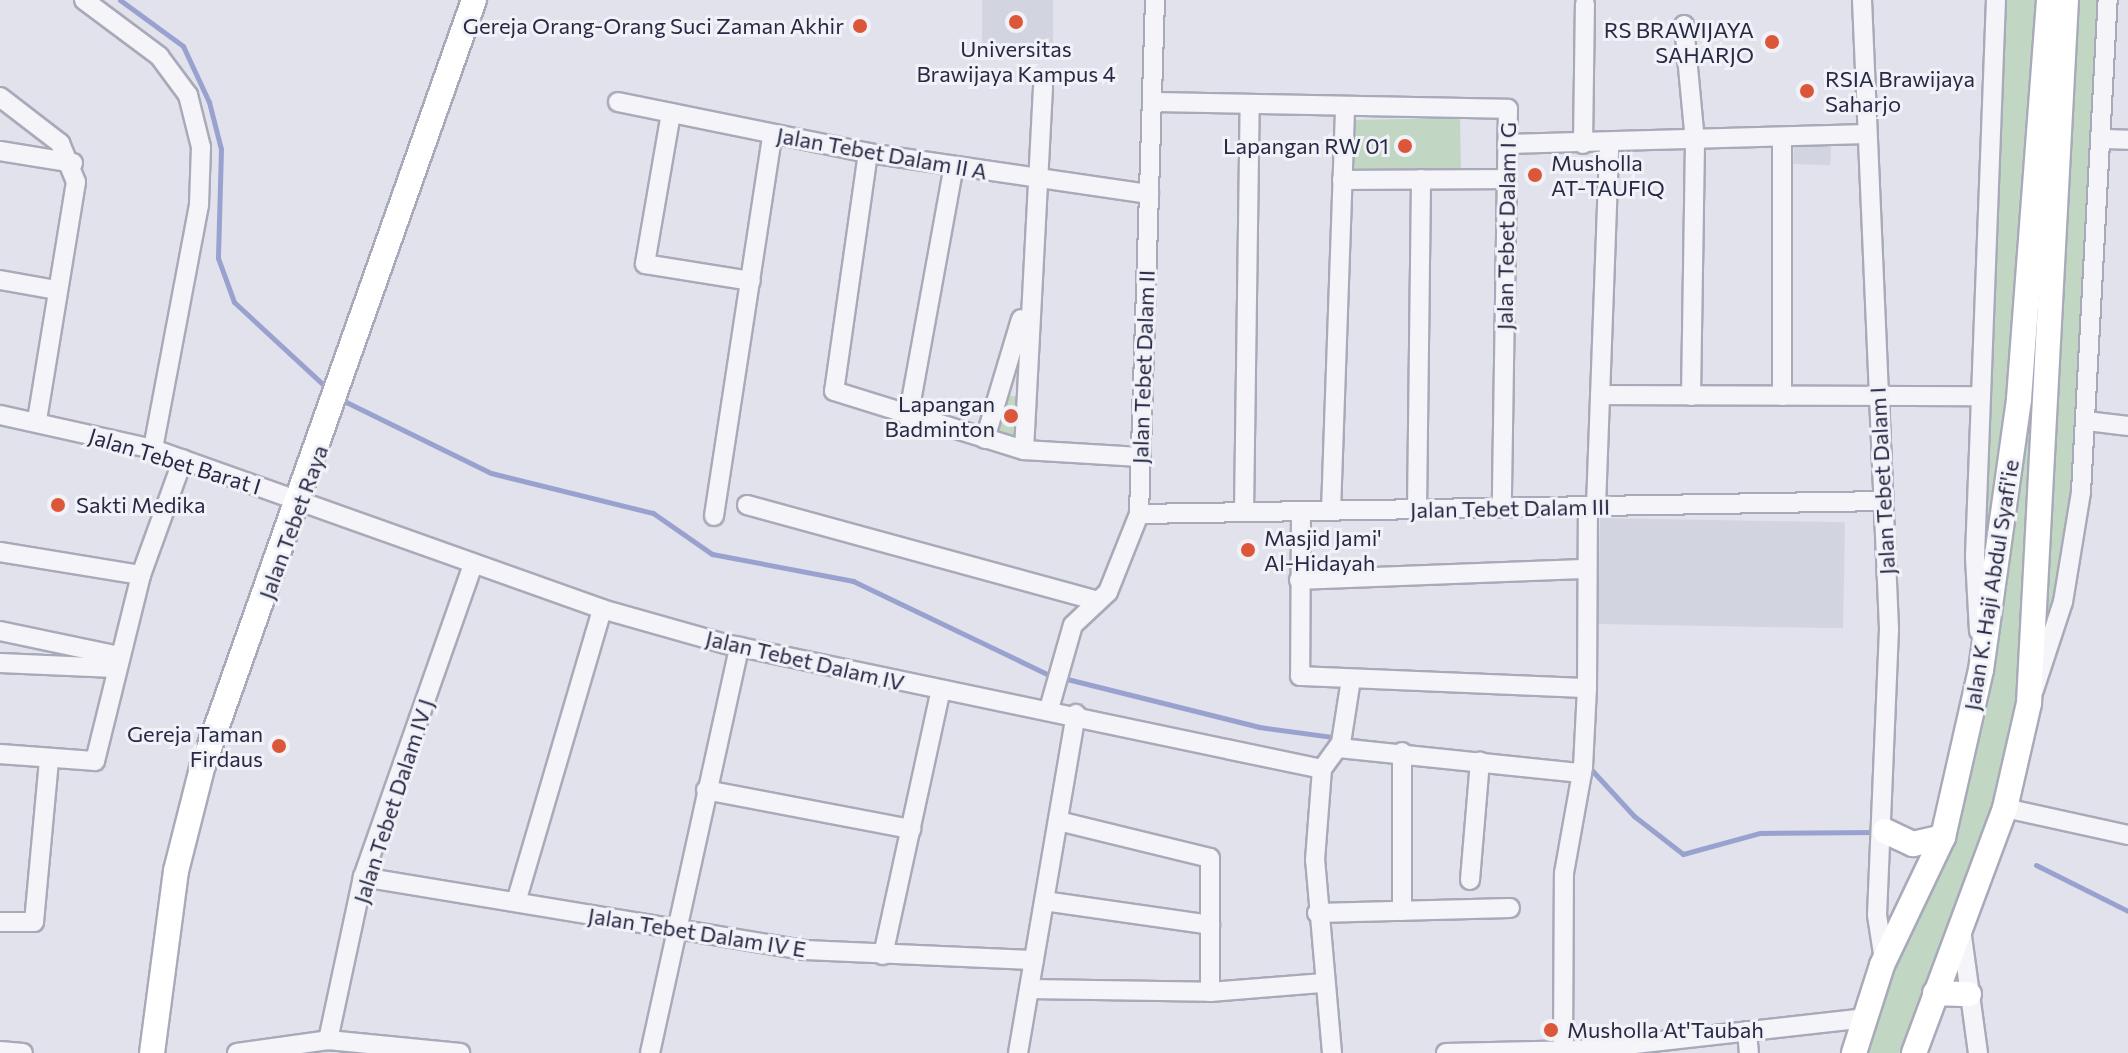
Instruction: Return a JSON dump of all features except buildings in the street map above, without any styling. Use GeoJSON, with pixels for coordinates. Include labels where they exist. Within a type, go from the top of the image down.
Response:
{"type":"FeatureCollection","features":[{"type":"Feature","properties":{"kind":"main road","name":"Jalan Tebet Raya"},"geometry":{"type":"LineString","coordinates":[[152,1053],[176,871],[202,768],[338,400],[392,220],[474,0]]}},
{"type":"Feature","properties":{"kind":"main road"},"geometry":{"type":"LineString","coordinates":[[2049,0],[2055,102]]}},
{"type":"Feature","properties":{"kind":"main road"},"geometry":{"type":"LineString","coordinates":[[2055,102],[2066,0]]}},
{"type":"Feature","properties":{"kind":"main road","name":"Jalan K. Haji Abdul Syafi'ie"},"geometry":{"type":"LineString","coordinates":[[1854,1053],[1884,960],[1943,837],[1981,670],[2004,539],[2030,264],[2055,102]]}},
{"type":"Feature","properties":{"kind":"main road","name":"Jalan K. Haji Abdul Syafi'ie"},"geometry":{"type":"LineString","coordinates":[[1914,1053],[2001,818],[2029,703],[2054,276],[2055,102]]}},
{"type":"Feature","properties":{"kind":"main road"},"geometry":{"type":"LineString","coordinates":[[1885,831],[1913,844],[1943,837]]}},
{"type":"Feature","properties":{"kind":"main road"},"geometry":{"type":"LineString","coordinates":[[1935,993],[1969,994]]}},
{"type":"Feature","properties":{"kind":"street"},"geometry":{"type":"LineString","coordinates":[[84,0],[159,56],[188,95],[201,147],[199,205],[153,449]]}},
{"type":"Feature","properties":{"kind":"street","name":"Jalan Tebet Dalam II"},"geometry":{"type":"LineString","coordinates":[[1053,702],[1073,625],[1114,581],[1139,514],[1155,0]]}},
{"type":"Feature","properties":{"kind":"street","name":"Jalan Tebet Dalam I"},"geometry":{"type":"LineString","coordinates":[[1862,0],[1881,501],[1889,629],[1885,831],[1877,915],[1884,960]]}},
{"type":"Feature","properties":{"kind":"street"},"geometry":{"type":"LineString","coordinates":[[1981,670],[1979,396],[1996,0]]}},
{"type":"Feature","properties":{"kind":"street"},"geometry":{"type":"LineString","coordinates":[[2029,703],[2063,602],[2086,421],[2105,139],[2107,8],[2092,0]]}},
{"type":"Feature","properties":{"kind":"street"},"geometry":{"type":"LineString","coordinates":[[1583,144],[1585,4]]}},
{"type":"Feature","properties":{"kind":"street"},"geometry":{"type":"LineString","coordinates":[[1684,25],[1695,142],[1691,396]]}},
{"type":"Feature","properties":{"kind":"street"},"geometry":{"type":"LineString","coordinates":[[1024,450],[1035,178],[1043,87]]}},
{"type":"Feature","properties":{"kind":"street"},"geometry":{"type":"LineString","coordinates":[[0,97],[60,143],[73,163],[37,420]]}},
{"type":"Feature","properties":{"kind":"street","name":"Jalan Tebet Dalam II A"},"geometry":{"type":"LineString","coordinates":[[618,102],[868,153],[1149,194]]}},
{"type":"Feature","properties":{"kind":"street","name":"Jalan Tebet Dalam I G"},"geometry":{"type":"LineString","coordinates":[[1152,102],[1508,109],[1502,508]]}},
{"type":"Feature","properties":{"kind":"street"},"geometry":{"type":"LineString","coordinates":[[1244,512],[1250,104]]}},
{"type":"Feature","properties":{"kind":"street"},"geometry":{"type":"LineString","coordinates":[[1331,511],[1345,106]]}},
{"type":"Feature","properties":{"kind":"street"},"geometry":{"type":"LineString","coordinates":[[671,113],[645,264],[751,281]]}},
{"type":"Feature","properties":{"kind":"street"},"geometry":{"type":"LineString","coordinates":[[1507,144],[1695,142],[1867,134]]}},
{"type":"Feature","properties":{"kind":"street"},"geometry":{"type":"LineString","coordinates":[[714,516],[772,135]]}},
{"type":"Feature","properties":{"kind":"street"},"geometry":{"type":"LineString","coordinates":[[1782,138],[1782,396]]}},
{"type":"Feature","properties":{"kind":"street"},"geometry":{"type":"LineString","coordinates":[[2105,139],[2128,140]]}},
{"type":"Feature","properties":{"kind":"street"},"geometry":{"type":"LineString","coordinates":[[1564,1052],[1564,873],[1583,766],[1587,688],[1587,569],[1600,395],[1609,144]]}},
{"type":"Feature","properties":{"kind":"street"},"geometry":{"type":"LineString","coordinates":[[0,151],[73,163]]}},
{"type":"Feature","properties":{"kind":"street"},"geometry":{"type":"LineString","coordinates":[[868,153],[834,391],[908,418],[1024,450],[1140,457]]}},
{"type":"Feature","properties":{"kind":"street"},"geometry":{"type":"LineString","coordinates":[[908,418],[954,166]]}},
{"type":"Feature","properties":{"kind":"street"},"geometry":{"type":"LineString","coordinates":[[1417,509],[1421,179]]}},
{"type":"Feature","properties":{"kind":"street"},"geometry":{"type":"LineString","coordinates":[[1342,180],[1507,179]]}},
{"type":"Feature","properties":{"kind":"street"},"geometry":{"type":"LineString","coordinates":[[0,280],[56,290]]}},
{"type":"Feature","properties":{"kind":"street"},"geometry":{"type":"LineString","coordinates":[[985,439],[1029,295]]}},
{"type":"Feature","properties":{"kind":"street"},"geometry":{"type":"LineString","coordinates":[[1600,395],[1979,396]]}},
{"type":"Feature","properties":{"kind":"street","name":"Jalan Tebet Barat I"},"geometry":{"type":"LineString","coordinates":[[0,415],[37,420],[153,449],[301,501]]}},
{"type":"Feature","properties":{"kind":"street"},"geometry":{"type":"LineString","coordinates":[[2086,421],[2128,426]]}},
{"type":"Feature","properties":{"kind":"street"},"geometry":{"type":"LineString","coordinates":[[0,754],[95,761],[117,662],[141,575],[183,459]]}},
{"type":"Feature","properties":{"kind":"street","name":"Jalan Tebet Dalam IV"},"geometry":{"type":"LineString","coordinates":[[301,501],[602,609],[739,647],[941,690],[1053,702],[1076,714],[1322,769]]}},
{"type":"Feature","properties":{"kind":"street","name":"Jalan Tebet Dalam III"},"geometry":{"type":"LineString","coordinates":[[1139,514],[1881,501]]}},
{"type":"Feature","properties":{"kind":"street"},"geometry":{"type":"LineString","coordinates":[[747,505],[1097,601]]}},
{"type":"Feature","properties":{"kind":"street"},"geometry":{"type":"LineString","coordinates":[[1301,511],[1299,675],[1587,688]]}},
{"type":"Feature","properties":{"kind":"street"},"geometry":{"type":"LineString","coordinates":[[0,552],[141,575]]}},
{"type":"Feature","properties":{"kind":"street","name":"Jalan Tebet Dalam IV J"},"geometry":{"type":"LineString","coordinates":[[328,1040],[363,877],[473,565]]}},
{"type":"Feature","properties":{"kind":"street"},"geometry":{"type":"LineString","coordinates":[[1299,580],[1587,569]]}},
{"type":"Feature","properties":{"kind":"street"},"geometry":{"type":"LineString","coordinates":[[516,902],[602,609]]}},
{"type":"Feature","properties":{"kind":"street"},"geometry":{"type":"LineString","coordinates":[[0,631],[117,662]]}},
{"type":"Feature","properties":{"kind":"street"},"geometry":{"type":"LineString","coordinates":[[650,1053],[674,929],[739,647]]}},
{"type":"Feature","properties":{"kind":"street"},"geometry":{"type":"LineString","coordinates":[[0,663],[117,662]]}},
{"type":"Feature","properties":{"kind":"street"},"geometry":{"type":"LineString","coordinates":[[1332,1053],[1321,983],[1317,913],[1322,769],[1341,741],[1351,679]]}},
{"type":"Feature","properties":{"kind":"street"},"geometry":{"type":"LineString","coordinates":[[883,955],[941,690]]}},
{"type":"Feature","properties":{"kind":"street"},"geometry":{"type":"LineString","coordinates":[[1018,1053],[1076,714]]}},
{"type":"Feature","properties":{"kind":"street"},"geometry":{"type":"LineString","coordinates":[[1341,741],[1480,761],[1583,766]]}},
{"type":"Feature","properties":{"kind":"street"},"geometry":{"type":"LineString","coordinates":[[1402,752],[1402,911]]}},
{"type":"Feature","properties":{"kind":"street"},"geometry":{"type":"LineString","coordinates":[[0,922],[34,922],[49,760]]}},
{"type":"Feature","properties":{"kind":"street"},"geometry":{"type":"LineString","coordinates":[[1470,880],[1480,761]]}},
{"type":"Feature","properties":{"kind":"street"},"geometry":{"type":"LineString","coordinates":[[706,790],[911,829]]}},
{"type":"Feature","properties":{"kind":"street"},"geometry":{"type":"LineString","coordinates":[[2001,818],[2128,835]]}},
{"type":"Feature","properties":{"kind":"street"},"geometry":{"type":"LineString","coordinates":[[1058,821],[1205,854],[1210,925],[1210,992]]}},
{"type":"Feature","properties":{"kind":"street","name":"Jalan Tebet Dalam IV E"},"geometry":{"type":"LineString","coordinates":[[363,877],[803,950],[1034,960]]}},
{"type":"Feature","properties":{"kind":"street"},"geometry":{"type":"LineString","coordinates":[[1044,901],[1210,925]]}},
{"type":"Feature","properties":{"kind":"street"},"geometry":{"type":"LineString","coordinates":[[1317,913],[1510,908]]}},
{"type":"Feature","properties":{"kind":"street"},"geometry":{"type":"LineString","coordinates":[[1961,929],[1978,1053]]}},
{"type":"Feature","properties":{"kind":"street"},"geometry":{"type":"LineString","coordinates":[[1029,989],[1210,992],[1321,983]]}},
{"type":"Feature","properties":{"kind":"street"},"geometry":{"type":"LineString","coordinates":[[1446,1053],[1564,1052],[1676,1046],[1747,1031],[1866,1018]]}},
{"type":"Feature","properties":{"kind":"street"},"geometry":{"type":"LineString","coordinates":[[1747,1031],[1749,1053]]}},
{"type":"Feature","properties":{"kind":"street"},"geometry":{"type":"LineString","coordinates":[[237,1053],[328,1040],[460,1053]]}},
{"type":"Feature","properties":{"kind":"street"},"geometry":{"type":"LineString","coordinates":[[0,1051],[23,1053]]}},
{"type":"Feature","properties":{"kind":"shaded area","name":"Universitas Brawijaya Kampus 4"},"geometry":{"type":"Polygon","coordinates":[[[982,0],[1053,0],[1053,44],[982,44],[982,0]]]}},
{"type":"Feature","properties":{"kind":"shaded area"},"geometry":{"type":"Polygon","coordinates":[[[1794,145],[1831,146],[1830,165],[1793,164],[1794,145]]]}},
{"type":"Feature","properties":{"kind":"shaded area"},"geometry":{"type":"Polygon","coordinates":[[[1600,518],[1845,522],[1843,628],[1598,624],[1600,518]]]}},
{"type":"Feature","properties":{"kind":"green space"},"geometry":{"type":"Polygon","coordinates":[[[1996,0],[2049,0],[2018,415],[2044,416],[2066,0],[2108,0],[2105,139],[2063,602],[1914,1053],[1854,1053],[1912,908],[1981,670],[1996,0]]]}},
{"type":"Feature","properties":{"kind":"green space","name":"Lapangan RW 01"},"geometry":{"type":"Polygon","coordinates":[[[1460,118],[1461,176],[1351,178],[1350,120],[1460,118]]]}},
{"type":"Feature","properties":{"kind":"green space","name":"Lapangan Badminton"},"geometry":{"type":"Polygon","coordinates":[[[1004,394],[1026,399],[1017,439],[995,434],[1004,394]]]}},
{"type":"Feature","properties":{"kind":"waterway"},"geometry":{"type":"LineString","coordinates":[[120,0],[183,46],[209,102],[221,149],[218,258],[234,302],[329,390]]}},
{"type":"Feature","properties":{"kind":"waterway"},"geometry":{"type":"LineString","coordinates":[[340,399],[491,473],[653,513],[712,554],[853,581],[1047,674],[1259,727],[1399,746]]}},
{"type":"Feature","properties":{"kind":"waterway"},"geometry":{"type":"LineString","coordinates":[[1588,766],[1634,816],[1683,854],[1760,833],[1878,832]]}},
{"type":"Feature","properties":{"kind":"waterway"},"geometry":{"type":"LineString","coordinates":[[2036,865],[2128,911]]}},
{"type":"Feature","properties":{"kind":"place","name":"Universitas Brawijaya Kampus 4"},"geometry":{"type":"Point","coordinates":[1016,22]}},
{"type":"Feature","properties":{"kind":"place","name":"Gereja Orang-Orang Suci Zaman Akhir"},"geometry":{"type":"Point","coordinates":[860,26]}},
{"type":"Feature","properties":{"kind":"place","name":"RS BRAWIJAYA SAHARJO"},"geometry":{"type":"Point","coordinates":[1772,42]}},
{"type":"Feature","properties":{"kind":"place","name":"RSIA Brawijaya Saharjo"},"geometry":{"type":"Point","coordinates":[1807,91]}},
{"type":"Feature","properties":{"kind":"place","name":"Lapangan RW 01"},"geometry":{"type":"Point","coordinates":[1405,146]}},
{"type":"Feature","properties":{"kind":"place","name":"Musholla AT-TAUFIQ"},"geometry":{"type":"Point","coordinates":[1535,175]}},
{"type":"Feature","properties":{"kind":"place","name":"Lapangan Badminton"},"geometry":{"type":"Point","coordinates":[1011,416]}},
{"type":"Feature","properties":{"kind":"place","name":"Sakti Medika"},"geometry":{"type":"Point","coordinates":[58,505]}},
{"type":"Feature","properties":{"kind":"place","name":"Masjid Jami' Al-Hidayah"},"geometry":{"type":"Point","coordinates":[1248,550]}},
{"type":"Feature","properties":{"kind":"place","name":"Gereja Taman Firdaus"},"geometry":{"type":"Point","coordinates":[279,746]}},
{"type":"Feature","properties":{"kind":"place","name":"Musholla At'Taubah"},"geometry":{"type":"Point","coordinates":[1551,1030]}}]}
